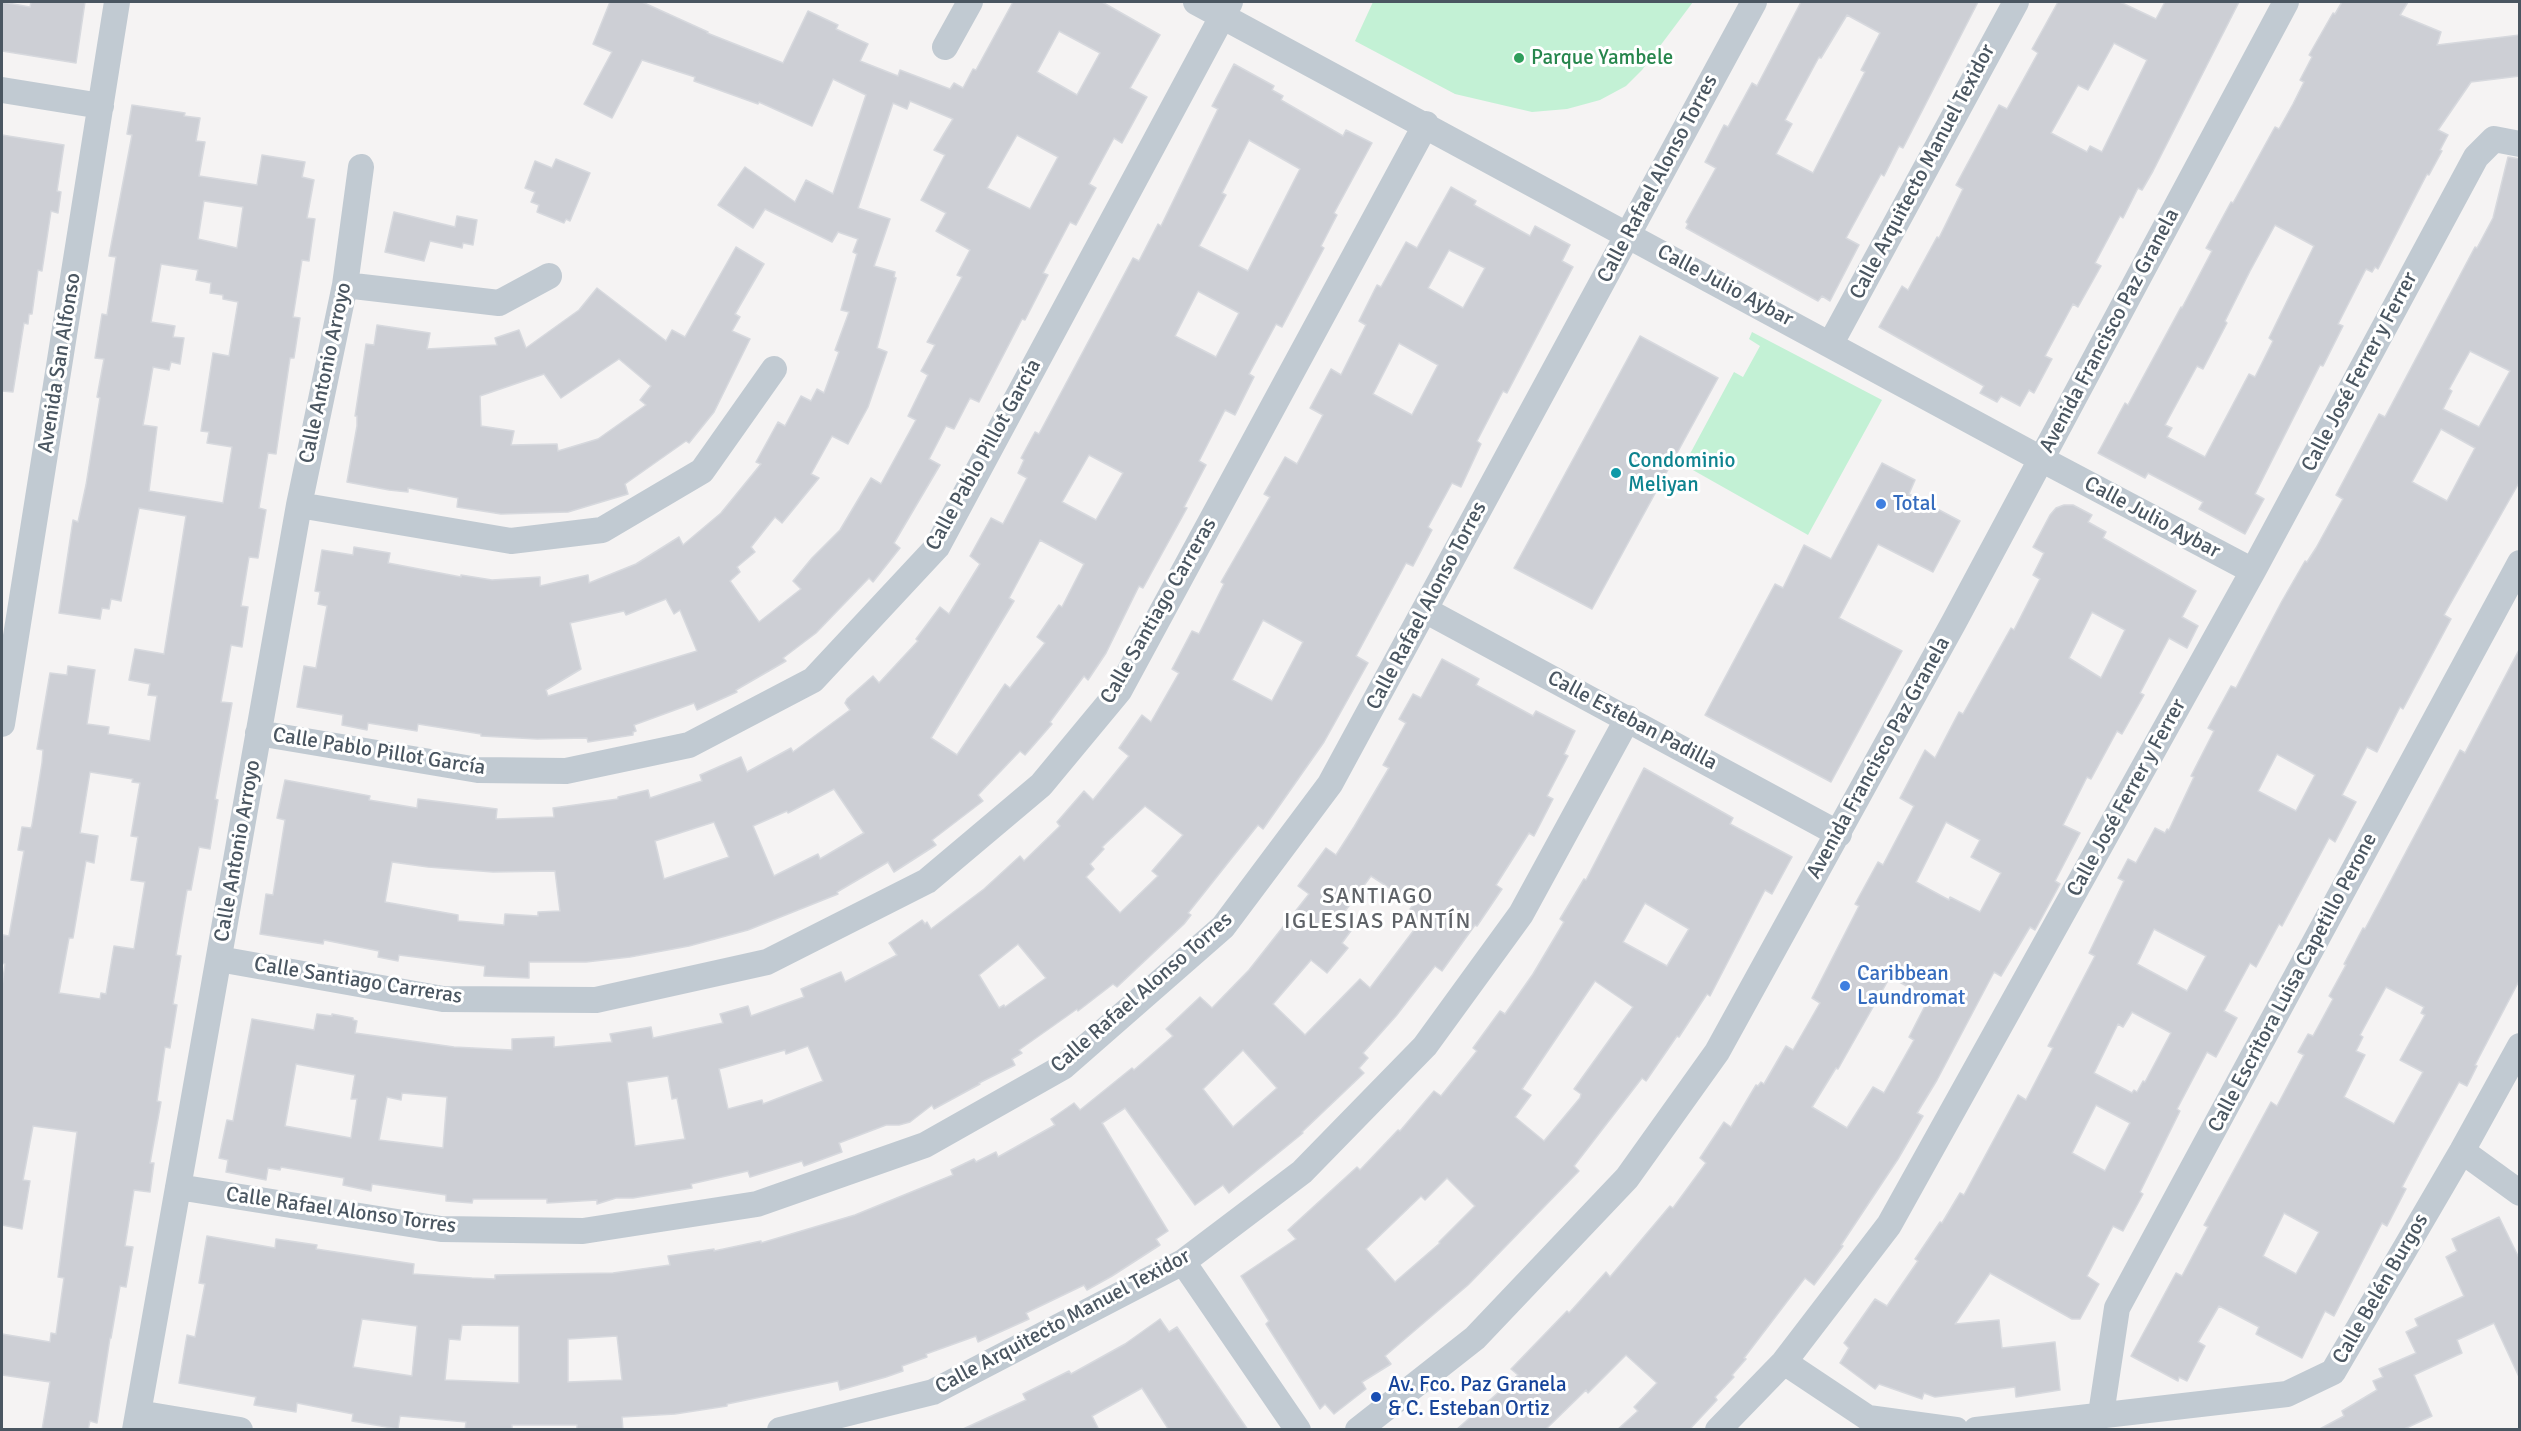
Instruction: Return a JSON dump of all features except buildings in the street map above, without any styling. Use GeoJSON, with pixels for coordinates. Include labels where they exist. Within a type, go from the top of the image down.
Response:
{"type":"FeatureCollection","features":[{"type":"Feature","properties":{"kind":"street","name":"Avenida San Alfonso"},"geometry":{"type":"LineString","coordinates":[[2,724],[117,2]]}},
{"type":"Feature","properties":{"kind":"street"},"geometry":{"type":"LineString","coordinates":[[945,48],[970,2]]}},
{"type":"Feature","properties":{"kind":"street","name":"Calle Julio Aybar"},"geometry":{"type":"LineString","coordinates":[[1196,2],[1227,9],[1426,124],[2041,459],[2253,571]]}},
{"type":"Feature","properties":{"kind":"street","name":"Calle Rafael Alonso Torres"},"geometry":{"type":"LineString","coordinates":[[178,1187],[441,1229],[583,1231],[757,1204],[925,1145],[1063,1067],[1223,927],[1330,784],[1754,2]]}},
{"type":"Feature","properties":{"kind":"street","name":"Calle Arquitecto Manuel Texidor"},"geometry":{"type":"LineString","coordinates":[[1831,344],[2016,2]]}},
{"type":"Feature","properties":{"kind":"street","name":"Avenida Francisco Paz Granela"},"geometry":{"type":"LineString","coordinates":[[1358,1430],[1475,1338],[1627,1178],[1717,1052],[1839,834],[2286,2]]}},
{"type":"Feature","properties":{"kind":"street","name":"Calle Pablo Pillot García"},"geometry":{"type":"LineString","coordinates":[[258,733],[478,770],[566,771],[688,745],[813,680],[937,547],[1227,9]]}},
{"type":"Feature","properties":{"kind":"street"},"geometry":{"type":"LineString","coordinates":[[2,90],[101,106]]}},
{"type":"Feature","properties":{"kind":"street","name":"Calle Santiago Carreras"},"geometry":{"type":"LineString","coordinates":[[219,959],[443,999],[596,1000],[767,962],[927,881],[1041,785],[1119,691],[1426,124]]}},
{"type":"Feature","properties":{"kind":"street","name":"Calle José Ferrer y Ferrer"},"geometry":{"type":"LineString","coordinates":[[1718,1430],[1784,1362],[1889,1225],[2253,571],[2476,157],[2494,139],[2520,144]]}},
{"type":"Feature","properties":{"kind":"street","name":"Calle Antonio Arroyo"},"geometry":{"type":"LineString","coordinates":[[137,1421],[299,505],[345,285],[361,167]]}},
{"type":"Feature","properties":{"kind":"street"},"geometry":{"type":"LineString","coordinates":[[345,285],[499,303],[549,276]]}},
{"type":"Feature","properties":{"kind":"street"},"geometry":{"type":"LineString","coordinates":[[299,505],[511,541],[602,530],[702,471],[774,369]]}},
{"type":"Feature","properties":{"kind":"street","name":"Calle Escritora Luisa Capetillo Perone"},"geometry":{"type":"LineString","coordinates":[[2101,1414],[2117,1308],[2520,563]]}},
{"type":"Feature","properties":{"kind":"street","name":"Calle Esteban Padilla"},"geometry":{"type":"LineString","coordinates":[[1425,610],[1839,834]]}},
{"type":"Feature","properties":{"kind":"street","name":"Calle Arquitecto Manuel Texidor"},"geometry":{"type":"LineString","coordinates":[[780,1430],[933,1392],[1183,1262],[1302,1172],[1425,1046],[1521,914],[1628,718]]}},
{"type":"Feature","properties":{"kind":"street","name":"Calle Belén Burgos"},"geometry":{"type":"LineString","coordinates":[[1976,1430],[2287,1394],[2332,1372],[2462,1151],[2520,1046]]}},
{"type":"Feature","properties":{"kind":"street"},"geometry":{"type":"LineString","coordinates":[[2462,1151],[2520,1193]]}},
{"type":"Feature","properties":{"kind":"street"},"geometry":{"type":"LineString","coordinates":[[1183,1262],[1298,1430]]}},
{"type":"Feature","properties":{"kind":"street"},"geometry":{"type":"LineString","coordinates":[[1784,1362],[1869,1418],[1956,1430]]}},
{"type":"Feature","properties":{"kind":"street"},"geometry":{"type":"LineString","coordinates":[[137,1421],[240,1430]]}},
{"type":"Feature","properties":{"kind":"green space","name":"Parque Yambele"},"geometry":{"type":"Polygon","coordinates":[[[1373,2],[1693,2],[1642,70],[1626,86],[1600,100],[1567,109],[1532,112],[1455,94],[1355,41],[1373,2]]]}},
{"type":"Feature","properties":{"kind":"green space"},"geometry":{"type":"Polygon","coordinates":[[[1752,332],[1882,400],[1808,535],[1684,465],[1734,372],[1743,377],[1760,346],[1749,339],[1752,332]]]}},
{"type":"Feature","properties":{"kind":"place","name":"Parque Yambele"},"geometry":{"type":"Point","coordinates":[1519,58]}},
{"type":"Feature","properties":{"kind":"place","name":"Condominio Meliyan"},"geometry":{"type":"Point","coordinates":[1616,473]}},
{"type":"Feature","properties":{"kind":"place","name":"Total"},"geometry":{"type":"Point","coordinates":[1881,504]}},
{"type":"Feature","properties":{"kind":"place","name":"Caribbean Laundromat"},"geometry":{"type":"Point","coordinates":[1845,986]}},
{"type":"Feature","properties":{"kind":"place","name":"Av. Fco. Paz Granela & C. Esteban Ortiz"},"geometry":{"type":"Point","coordinates":[1376,1397]}},
{"type":"Feature","properties":{"kind":"district","name":"SANTIAGO IGLESIAS PANTÍN"},"geometry":{"type":"Point","coordinates":[1378,910]}}]}
